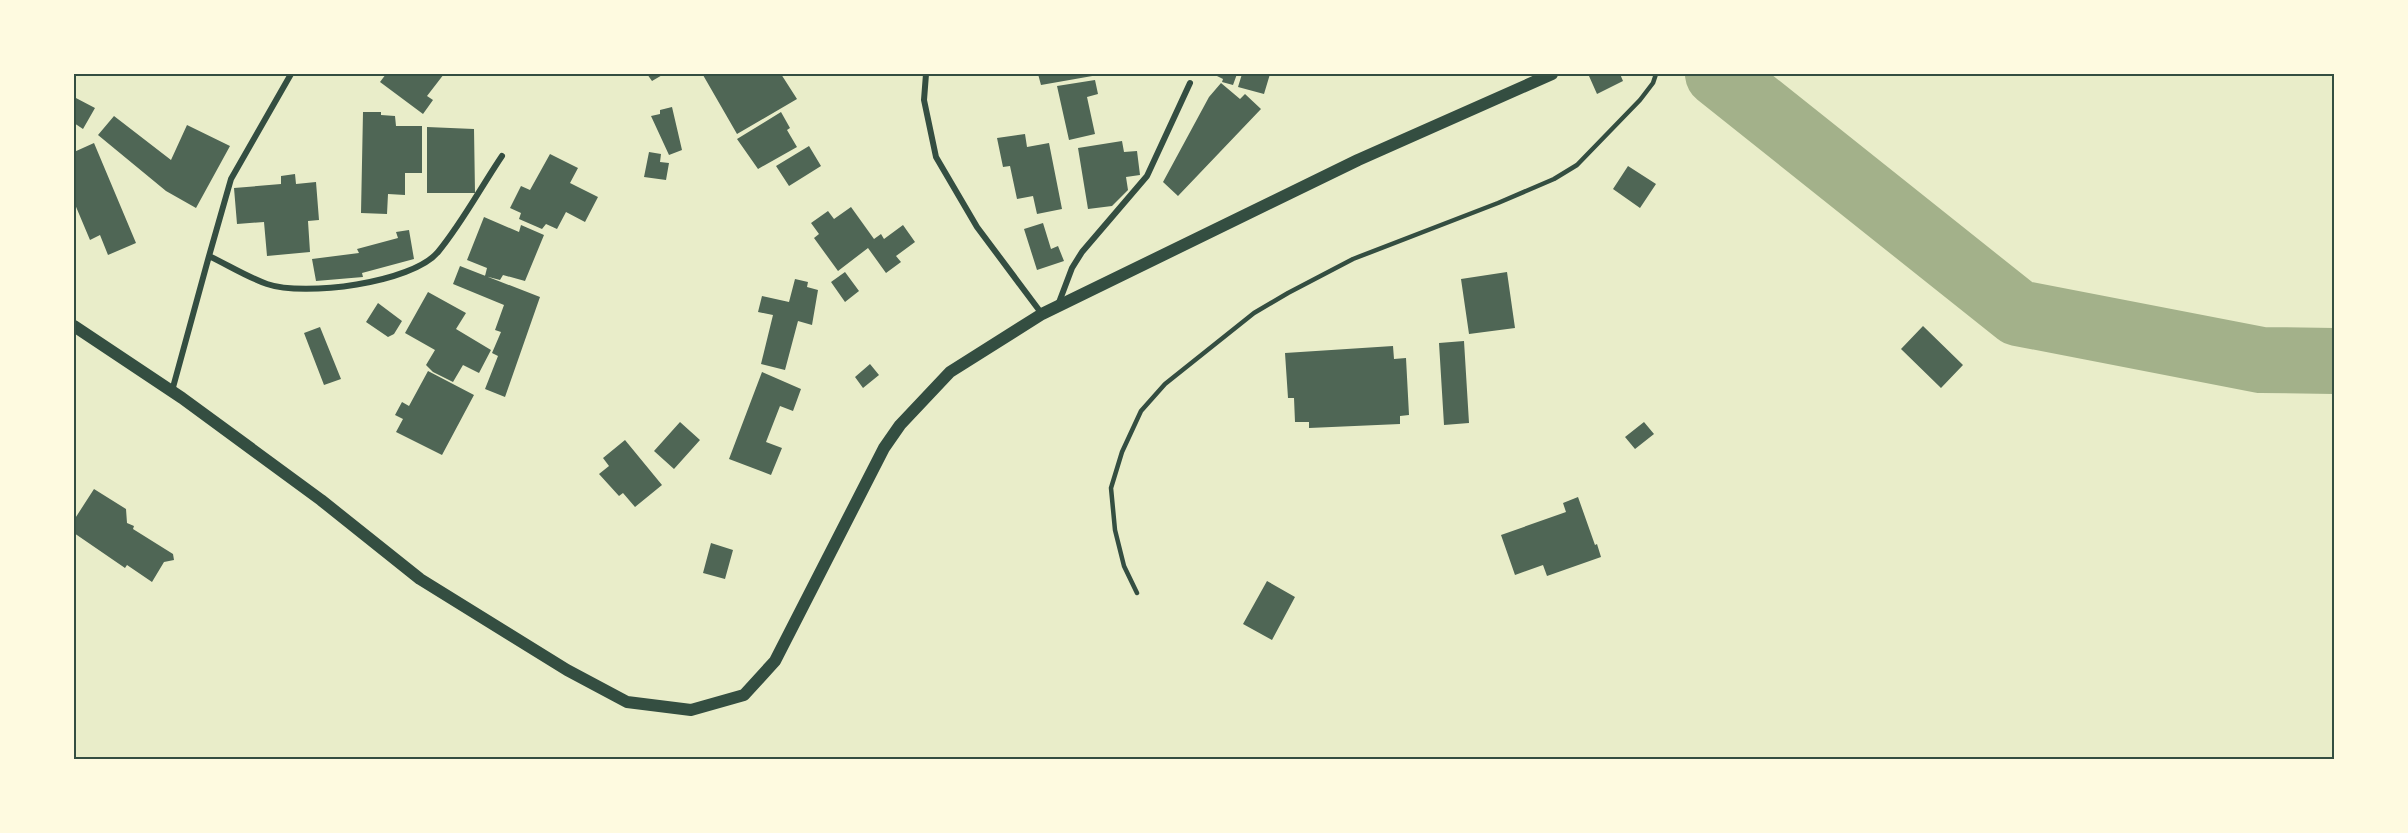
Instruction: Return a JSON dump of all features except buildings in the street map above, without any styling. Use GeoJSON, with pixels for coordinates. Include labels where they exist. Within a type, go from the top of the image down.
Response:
{"type":"FeatureCollection","features":[{"type":"Feature","properties":{"kind":"main road"},"geometry":{"type":"LineString","coordinates":[[74,326],[172,391],[321,500],[420,579],[567,670],[627,702],[691,710],[744,695],[775,661],[884,448],[900,425],[950,372],[1058,306],[1358,160],[1552,74]]}},
{"type":"Feature","properties":{"kind":"street"},"geometry":{"type":"LineString","coordinates":[[172,391],[231,179],[291,74]]}},
{"type":"Feature","properties":{"kind":"street"},"geometry":{"type":"LineString","coordinates":[[926,74],[924,100],[936,157],[977,227],[1042,314]]}},
{"type":"Feature","properties":{"kind":"street"},"geometry":{"type":"LineString","coordinates":[[1058,306],[1072,268],[1082,252],[1147,176],[1190,83]]}},
{"type":"Feature","properties":{"kind":"street"},"geometry":{"type":"LineString","coordinates":[[209,256],[269,285],[295,288],[367,284],[422,267],[438,253],[502,156]]}},
{"type":"Feature","properties":{"kind":"lane"},"geometry":{"type":"LineString","coordinates":[[1137,592],[1124,566],[1115,531],[1111,488],[1122,452],[1141,411],[1165,384],[1254,313],[1297,288],[1353,259],[1554,179],[1577,165],[1640,100],[1653,83],[1656,74]]}},
{"type":"Feature","properties":{"kind":"waterway"},"geometry":{"type":"LineString","coordinates":[[1718,74],[2018,313],[2261,360],[2334,361]]}}]}
